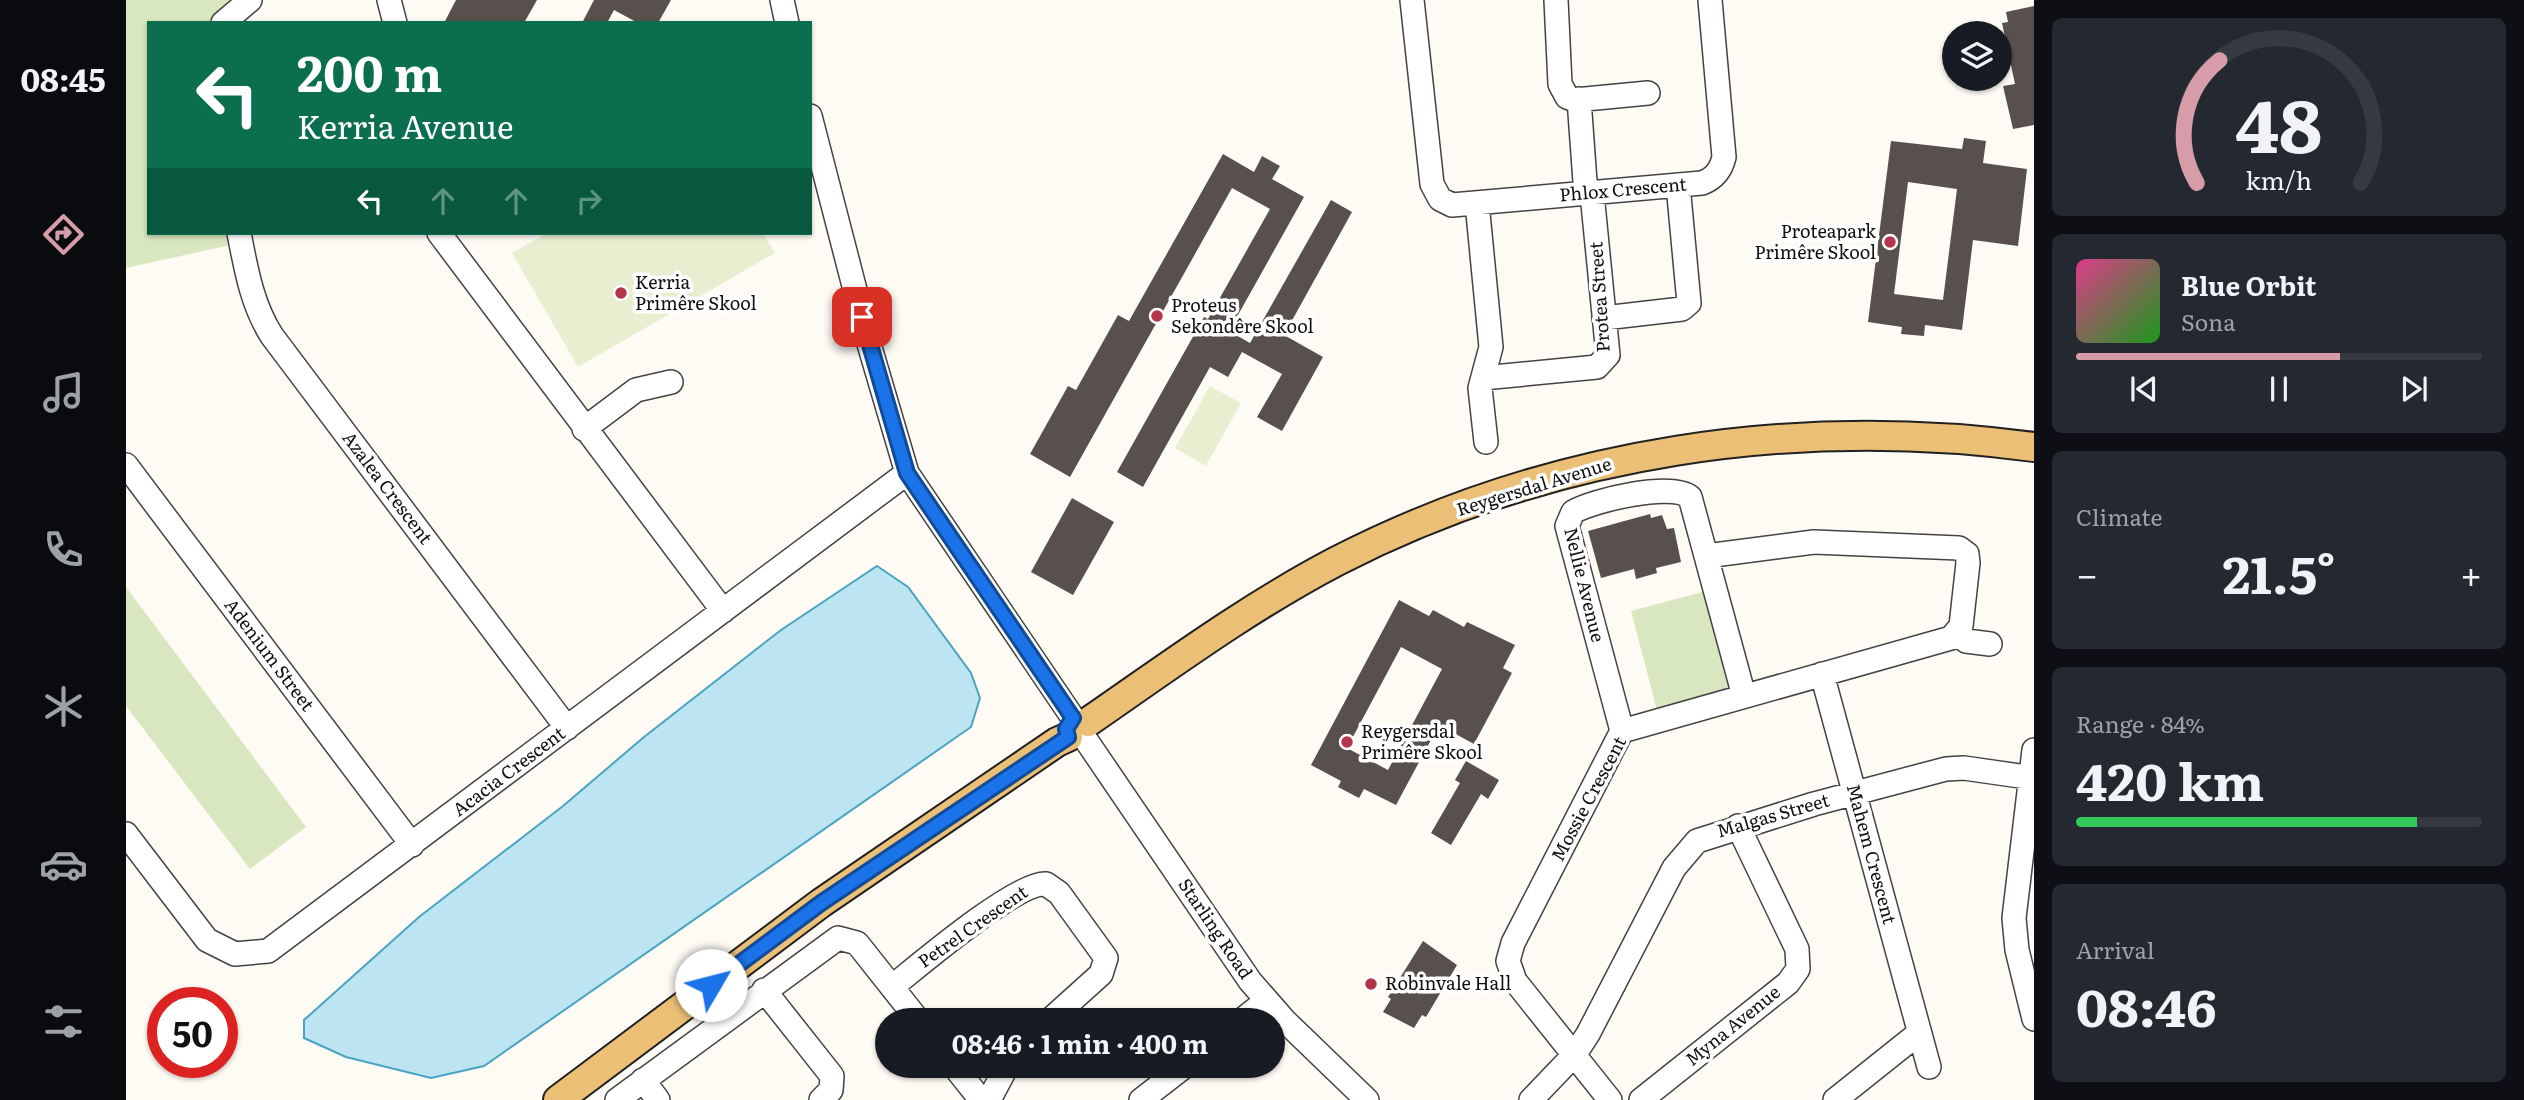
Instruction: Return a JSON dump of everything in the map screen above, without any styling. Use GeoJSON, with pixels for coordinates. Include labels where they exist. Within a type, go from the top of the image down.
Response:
{"type":"FeatureCollection","features":[{"type":"Feature","properties":{"kind":"main road","name":"Reygersdal Avenue"},"geometry":{"type":"LineString","coordinates":[[558,1100],[821,903],[1241,617],[1337,561],[1422,522],[1542,481],[1666,452],[1794,436],[1927,436],[2034,447]]}},
{"type":"Feature","properties":{"kind":"street"},"geometry":{"type":"LineString","coordinates":[[225,21],[250,0]]}},
{"type":"Feature","properties":{"kind":"street"},"geometry":{"type":"LineString","coordinates":[[389,0],[394,21]]}},
{"type":"Feature","properties":{"kind":"street"},"geometry":{"type":"LineString","coordinates":[[782,0],[787,21]]}},
{"type":"Feature","properties":{"kind":"street","name":"Phlox Crescent"},"geometry":{"type":"LineString","coordinates":[[1412,0],[1433,190],[1440,199],[1452,205],[1702,183],[1712,178],[1720,169],[1724,157],[1710,0]]}},
{"type":"Feature","properties":{"kind":"street"},"geometry":{"type":"LineString","coordinates":[[1556,0],[1561,89],[1567,97],[1579,99],[1648,93]]}},
{"type":"Feature","properties":{"kind":"street","name":"Protea Street"},"geometry":{"type":"LineString","coordinates":[[1483,378],[1597,367],[1608,355],[1589,193],[1585,182],[1579,99]]}},
{"type":"Feature","properties":{"kind":"street","name":"Starling Road"},"geometry":{"type":"LineString","coordinates":[[812,124],[869,344],[907,473],[1266,1001],[1367,1100]]}},
{"type":"Feature","properties":{"kind":"street"},"geometry":{"type":"LineString","coordinates":[[1604,318],[1682,309],[1689,303],[1678,185]]}},
{"type":"Feature","properties":{"kind":"street"},"geometry":{"type":"LineString","coordinates":[[1477,203],[1491,347],[1480,388],[1486,442]]}},
{"type":"Feature","properties":{"kind":"street","name":"Azalea Crescent"},"geometry":{"type":"LineString","coordinates":[[239,235],[247,277],[264,323],[272,336],[567,728]]}},
{"type":"Feature","properties":{"kind":"street"},"geometry":{"type":"LineString","coordinates":[[440,235],[723,611]]}},
{"type":"Feature","properties":{"kind":"street"},"geometry":{"type":"LineString","coordinates":[[584,429],[636,390],[671,382]]}},
{"type":"Feature","properties":{"kind":"street","name":"Adenium Street"},"geometry":{"type":"LineString","coordinates":[[126,465],[412,845]]}},
{"type":"Feature","properties":{"kind":"street","name":"Acacia Crescent"},"geometry":{"type":"LineString","coordinates":[[126,834],[201,934],[225,950],[247,954],[268,951],[907,473]]}},
{"type":"Feature","properties":{"kind":"street","name":"Nellie Avenue"},"geometry":{"type":"LineString","coordinates":[[1622,732],[1567,531],[1567,520],[1578,509],[1612,498],[1679,491],[1690,497],[1744,696]]}},
{"type":"Feature","properties":{"kind":"street"},"geometry":{"type":"LineString","coordinates":[[1706,556],[1814,542],[1959,548],[1966,554],[1968,563],[1961,626],[1957,633],[1966,641],[1990,644]]}},
{"type":"Feature","properties":{"kind":"street","name":"Mossie Crescent"},"geometry":{"type":"LineString","coordinates":[[1574,1054],[1515,981],[1509,966],[1509,955],[1622,732],[1951,638],[1957,633]]}},
{"type":"Feature","properties":{"kind":"street","name":"Mahem Crescent"},"geometry":{"type":"LineString","coordinates":[[1822,674],[1928,1067]]}},
{"type":"Feature","properties":{"kind":"street"},"geometry":{"type":"LineString","coordinates":[[2034,750],[2014,918],[2017,950],[2034,1020]]}},
{"type":"Feature","properties":{"kind":"street","name":"Malgas Street"},"geometry":{"type":"LineString","coordinates":[[1531,1100],[1574,1054],[1588,1034],[1681,857],[1705,836],[1855,793],[1955,768],[2032,778]]}},
{"type":"Feature","properties":{"kind":"street","name":"Myna Avenue"},"geometry":{"type":"LineString","coordinates":[[1641,1100],[1788,983],[1798,969],[1797,949],[1738,826]]}},
{"type":"Feature","properties":{"kind":"street","name":"Petrel Crescent"},"geometry":{"type":"LineString","coordinates":[[892,987],[941,947],[1027,887],[1046,884],[1059,893],[1106,958],[1101,974],[1063,1008]]}},
{"type":"Feature","properties":{"kind":"street"},"geometry":{"type":"LineString","coordinates":[[617,1100],[838,938],[857,943],[909,1008]]}},
{"type":"Feature","properties":{"kind":"street"},"geometry":{"type":"LineString","coordinates":[[764,990],[832,1076],[831,1090],[821,1100]]}},
{"type":"Feature","properties":{"kind":"street"},"geometry":{"type":"LineString","coordinates":[[1257,1008],[1266,1001]]}},
{"type":"Feature","properties":{"kind":"street"},"geometry":{"type":"LineString","coordinates":[[1835,1100],[1919,1033]]}},
{"type":"Feature","properties":{"kind":"street"},"geometry":{"type":"LineString","coordinates":[[1574,1054],[1610,1100]]}},
{"type":"Feature","properties":{"kind":"street"},"geometry":{"type":"LineString","coordinates":[[964,1078],[981,1100]]}},
{"type":"Feature","properties":{"kind":"street"},"geometry":{"type":"LineString","coordinates":[[989,1100],[1001,1078]]}},
{"type":"Feature","properties":{"kind":"street"},"geometry":{"type":"LineString","coordinates":[[643,1080],[658,1100]]}},
{"type":"Feature","properties":{"kind":"street"},"geometry":{"type":"LineString","coordinates":[[1142,1100],[1169,1092]]}},
{"type":"Feature","properties":{"kind":"green space"},"geometry":{"type":"Polygon","coordinates":[[[126,0],[242,0],[219,21],[147,21],[147,235],[233,235],[235,244],[126,268],[126,0]]]}},
{"type":"Feature","properties":{"kind":"green space","name":"Kerria Primêre Skool"},"geometry":{"type":"Polygon","coordinates":[[[544,235],[764,235],[775,253],[578,367],[512,253],[544,235]]]}},
{"type":"Feature","properties":{"kind":"green space"},"geometry":{"type":"Polygon","coordinates":[[[1210,386],[1241,403],[1206,466],[1175,448],[1210,386]]]}},
{"type":"Feature","properties":{"kind":"green space"},"geometry":{"type":"Polygon","coordinates":[[[126,587],[306,827],[250,869],[126,706],[126,587]]]}},
{"type":"Feature","properties":{"kind":"green space"},"geometry":{"type":"Polygon","coordinates":[[[1706,591],[1729,688],[1657,710],[1631,611],[1706,591]]]}},
{"type":"Feature","properties":{"kind":"water"},"geometry":{"type":"Polygon","coordinates":[[[877,566],[908,587],[971,673],[980,698],[971,727],[484,1066],[431,1078],[346,1057],[304,1038],[304,1020],[419,917],[563,806],[644,737],[781,630],[877,566]]]}},
{"type":"Feature","properties":{"kind":"building"},"geometry":{"type":"Polygon","coordinates":[[[456,0],[537,0],[525,21],[445,21],[456,0]]]}},
{"type":"Feature","properties":{"kind":"building"},"geometry":{"type":"Polygon","coordinates":[[[594,0],[671,0],[659,21],[634,21],[614,10],[608,21],[583,21],[594,0]]]}},
{"type":"Feature","properties":{"kind":"building"},"geometry":{"type":"Polygon","coordinates":[[[2034,6],[2034,125],[2013,129],[2004,91],[2012,91],[2012,84],[2015,84],[2012,70],[2012,21],[2008,21],[2006,12],[2034,6]]]}},
{"type":"Feature","properties":{"kind":"building"},"geometry":{"type":"Polygon","coordinates":[[[1964,138],[1986,141],[1983,163],[2027,169],[2018,246],[1973,240],[1962,330],[1925,325],[1924,336],[1901,334],[1902,327],[1868,322],[1891,141],[1962,149],[1964,138]],[[1908,182],[1894,294],[1943,300],[1957,189],[1908,182]]]}},
{"type":"Feature","properties":{"kind":"building"},"geometry":{"type":"Polygon","coordinates":[[[1223,154],[1254,172],[1262,156],[1280,166],[1272,179],[1304,197],[1229,331],[1250,343],[1331,200],[1352,212],[1284,335],[1323,357],[1282,431],[1257,417],[1282,374],[1242,352],[1228,377],[1210,367],[1143,487],[1117,472],[1204,317],[1208,319],[1270,209],[1232,188],[1070,477],[1030,454],[1068,386],[1076,390],[1118,315],[1129,321],[1223,154]]]}},
{"type":"Feature","properties":{"kind":"building"},"geometry":{"type":"Polygon","coordinates":[[[1072,498],[1114,522],[1073,595],[1031,572],[1072,498]]]}},
{"type":"Feature","properties":{"kind":"building"},"geometry":{"type":"Polygon","coordinates":[[[1650,514],[1651,518],[1662,515],[1667,529],[1674,528],[1681,562],[1656,568],[1657,573],[1636,579],[1634,569],[1601,578],[1588,531],[1650,514]]]}},
{"type":"Feature","properties":{"kind":"building"},"geometry":{"type":"Polygon","coordinates":[[[1399,600],[1429,616],[1433,610],[1464,627],[1467,622],[1515,645],[1503,668],[1512,673],[1474,744],[1439,725],[1396,805],[1364,789],[1359,798],[1338,787],[1341,781],[1311,765],[1399,600]],[[1401,647],[1347,748],[1388,770],[1442,669],[1401,647]]]}},
{"type":"Feature","properties":{"kind":"building"},"geometry":{"type":"Polygon","coordinates":[[[1466,761],[1499,780],[1488,799],[1481,794],[1451,845],[1431,833],[1460,783],[1455,780],[1466,761]]]}},
{"type":"Feature","properties":{"kind":"building"},"geometry":{"type":"Polygon","coordinates":[[[1423,941],[1457,965],[1426,1017],[1422,1015],[1414,1028],[1383,1012],[1391,999],[1388,997],[1423,941]]]}},
{"type":"Feature","properties":{"kind":"place","name":"Proteapark Primêre Skool"},"geometry":{"type":"Point","coordinates":[1890,242]}},
{"type":"Feature","properties":{"kind":"place","name":"Kerria Primêre Skool"},"geometry":{"type":"Point","coordinates":[621,293]}},
{"type":"Feature","properties":{"kind":"place","name":"Proteus Sekondêre Skool"},"geometry":{"type":"Point","coordinates":[1157,316]}},
{"type":"Feature","properties":{"kind":"place","name":"Reygersdal Primêre Skool"},"geometry":{"type":"Point","coordinates":[1347,742]}},
{"type":"Feature","properties":{"kind":"place","name":"Robinvale Hall"},"geometry":{"type":"Point","coordinates":[1371,984]}},
{"type":"Feature","properties":{"kind":"route"},"geometry":{"type":"LineString","coordinates":[[711,985],[821,903],[1068,737],[1067,724],[1073,718],[907,473],[862,317]]}}]}
